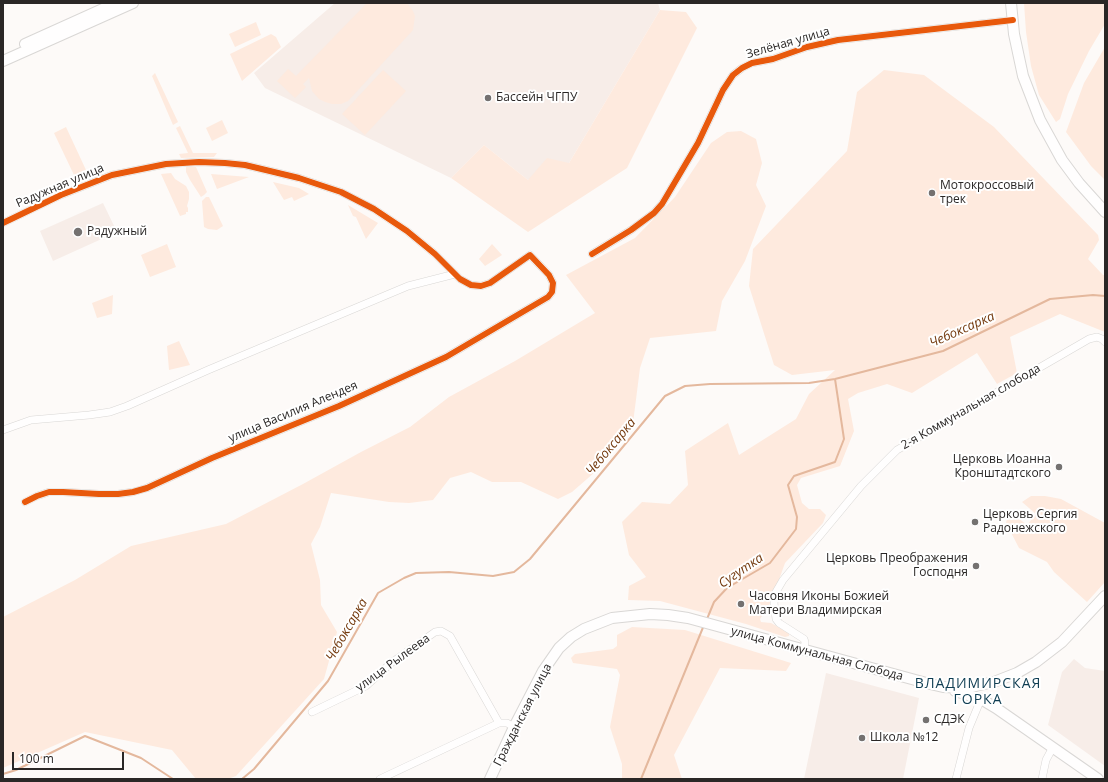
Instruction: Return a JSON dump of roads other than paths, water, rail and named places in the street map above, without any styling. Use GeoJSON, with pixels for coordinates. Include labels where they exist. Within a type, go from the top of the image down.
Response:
{"type":"FeatureCollection","features":[{"type":"Feature","properties":{"kind":"main road"},"geometry":{"type":"LineString","coordinates":[[3,61],[116,3]]}},
{"type":"Feature","properties":{"kind":"main road"},"geometry":{"type":"LineString","coordinates":[[3,54],[133,3]]}},
{"type":"Feature","properties":{"kind":"main road"},"geometry":{"type":"LineString","coordinates":[[1011,3],[1023,76],[1031,99],[1050,140],[1062,160],[1079,183],[1105,212]]}},
{"type":"Feature","properties":{"kind":"main road"},"geometry":{"type":"LineString","coordinates":[[1079,183],[1105,203]]}},
{"type":"Feature","properties":{"kind":"main road","name":"улица Коммунальная Слобода"},"geometry":{"type":"LineString","coordinates":[[688,618],[804,651],[943,687],[975,687],[994,682],[1017,673],[1036,662],[1052,650],[1078,626],[1105,596]]}},
{"type":"Feature","properties":{"kind":"main road","name":"Гражданская улица"},"geometry":{"type":"LineString","coordinates":[[490,779],[514,727],[543,671],[559,648],[578,633],[599,622],[612,618],[650,614],[688,618]]}},
{"type":"Feature","properties":{"kind":"main road"},"geometry":{"type":"LineString","coordinates":[[981,699],[994,682]]}},
{"type":"Feature","properties":{"kind":"main road"},"geometry":{"type":"LineString","coordinates":[[943,687],[981,699],[1098,779]]}},
{"type":"Feature","properties":{"kind":"street","name":"Зелёная улица"},"geometry":{"type":"LineString","coordinates":[[592,254],[631,230],[654,213],[662,204],[698,143],[723,90],[733,75],[742,68],[752,63],[773,60],[807,47],[838,40],[1013,20]]}},
{"type":"Feature","properties":{"kind":"street","name":"Радужная улица"},"geometry":{"type":"LineString","coordinates":[[3,223],[61,195],[112,175],[173,163],[225,163],[258,168],[299,178],[341,192],[374,209],[407,231],[431,250],[465,283],[476,286],[490,283],[530,255],[552,278],[552,292]]}},
{"type":"Feature","properties":{"kind":"street"},"geometry":{"type":"LineString","coordinates":[[3,430],[35,419],[90,415],[118,409],[140,401],[208,370],[408,286],[455,274]]}},
{"type":"Feature","properties":{"kind":"street","name":"улица Василия Алендея"},"geometry":{"type":"LineString","coordinates":[[25,502],[49,492],[118,494],[147,488],[212,458],[339,406],[439,360],[542,301],[552,292]]}},
{"type":"Feature","properties":{"kind":"street","name":"2-я Коммунальная слобода"},"geometry":{"type":"LineString","coordinates":[[804,651],[804,639],[776,619],[774,612],[776,592],[783,580],[861,486],[898,450],[1089,339],[1097,337],[1105,342]]}},
{"type":"Feature","properties":{"kind":"street","name":"улица Рылеева"},"geometry":{"type":"LineString","coordinates":[[312,712],[366,686],[391,663],[435,632],[441,631],[450,636],[499,723]]}},
{"type":"Feature","properties":{"kind":"street"},"geometry":{"type":"LineString","coordinates":[[956,779],[969,728],[981,699]]}},
{"type":"Feature","properties":{"kind":"street"},"geometry":{"type":"LineString","coordinates":[[380,779],[499,723],[507,723],[514,727]]}},
{"type":"Feature","properties":{"kind":"street"},"geometry":{"type":"LineString","coordinates":[[1042,779],[1046,760],[1053,747]]}},
{"type":"Feature","properties":{"kind":"waterway","name":"Чебоксарка"},"geometry":{"type":"LineString","coordinates":[[242,779],[254,769],[328,681],[378,593],[416,573],[449,572],[493,576],[514,572],[530,559],[665,396],[685,386],[710,384],[809,383],[835,379],[943,351],[1050,299],[1093,295],[1105,296]]}},
{"type":"Feature","properties":{"kind":"waterway","name":"Сугутка"},"geometry":{"type":"LineString","coordinates":[[707,619],[714,602],[727,588],[770,563],[796,529],[797,517],[788,485],[794,476],[835,462],[844,439],[835,379]]}},
{"type":"Feature","properties":{"kind":"waterway","name":"Сугутка"},"geometry":{"type":"LineString","coordinates":[[641,779],[704,625]]}},
{"type":"Feature","properties":{"kind":"waterway","name":"Чебоксарка"},"geometry":{"type":"LineString","coordinates":[[3,774],[16,770],[85,736],[141,758],[173,779]]}},
{"type":"Feature","properties":{"kind":"place","name":"Бассейн ЧГПУ"},"geometry":{"type":"Point","coordinates":[488,98]}},
{"type":"Feature","properties":{"kind":"place","name":"Мотокроссовый трек"},"geometry":{"type":"Point","coordinates":[932,193]}},
{"type":"Feature","properties":{"kind":"place","name":"Радужный"},"geometry":{"type":"Point","coordinates":[78,232]}},
{"type":"Feature","properties":{"kind":"place","name":"Церковь Иоанна Кронштадтского"},"geometry":{"type":"Point","coordinates":[1059,467]}},
{"type":"Feature","properties":{"kind":"place","name":"Церковь Сергия Радонежского"},"geometry":{"type":"Point","coordinates":[975,522]}},
{"type":"Feature","properties":{"kind":"place","name":"Церковь Преображения Господня"},"geometry":{"type":"Point","coordinates":[976,566]}},
{"type":"Feature","properties":{"kind":"place","name":"Часовня Иконы Божией Матери Владимирская"},"geometry":{"type":"Point","coordinates":[741,604]}},
{"type":"Feature","properties":{"kind":"place","name":"СДЭК"},"geometry":{"type":"Point","coordinates":[926,720]}},
{"type":"Feature","properties":{"kind":"place","name":"Школа №12"},"geometry":{"type":"Point","coordinates":[862,738]}},
{"type":"Feature","properties":{"kind":"district","name":"ВЛАДИМИРСКАЯ ГОРКА"},"geometry":{"type":"Point","coordinates":[978,692]}}]}
